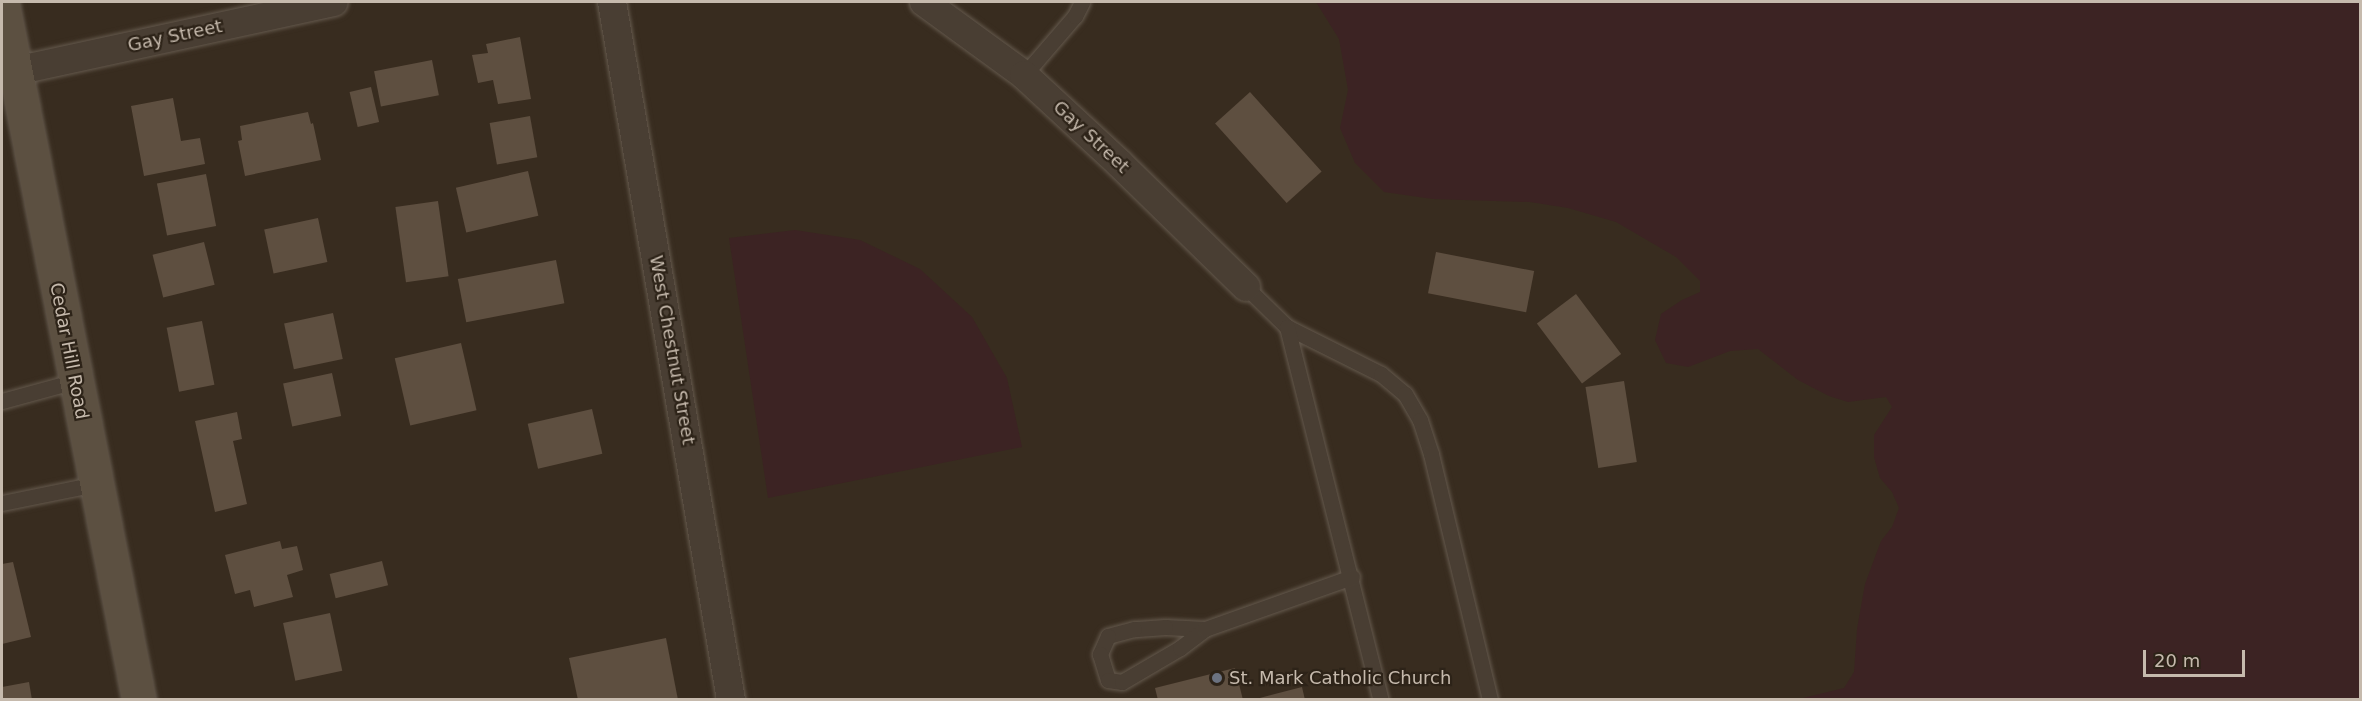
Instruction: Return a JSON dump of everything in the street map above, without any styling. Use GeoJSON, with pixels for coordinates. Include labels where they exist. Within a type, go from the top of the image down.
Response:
{"type":"FeatureCollection","features":[{"type":"Feature","properties":{"kind":"main road","name":"Cedar Hill Road"},"geometry":{"type":"LineString","coordinates":[[2,2],[139,699]]}},
{"type":"Feature","properties":{"kind":"street","name":"Gay Street"},"geometry":{"type":"LineString","coordinates":[[15,71],[334,2]]}},
{"type":"Feature","properties":{"kind":"street","name":"West Chestnut Street"},"geometry":{"type":"LineString","coordinates":[[612,2],[731,699]]}},
{"type":"Feature","properties":{"kind":"street","name":"Gay Street"},"geometry":{"type":"LineString","coordinates":[[924,2],[1024,75],[1120,164],[1246,287]]}},
{"type":"Feature","properties":{"kind":"lane"},"geometry":{"type":"LineString","coordinates":[[1024,75],[1075,16],[1082,2]]}},
{"type":"Feature","properties":{"kind":"lane"},"geometry":{"type":"LineString","coordinates":[[1246,287],[1287,327],[1381,374],[1405,394],[1420,420],[1431,454],[1490,699]]}},
{"type":"Feature","properties":{"kind":"lane"},"geometry":{"type":"LineString","coordinates":[[1287,327],[1381,699]]}},
{"type":"Feature","properties":{"kind":"lane"},"geometry":{"type":"LineString","coordinates":[[8,399],[75,381]]}},
{"type":"Feature","properties":{"kind":"lane"},"geometry":{"type":"LineString","coordinates":[[2,503],[95,484]]}},
{"type":"Feature","properties":{"kind":"lane"},"geometry":{"type":"LineString","coordinates":[[1205,629],[1165,627],[1108,636],[1100,654],[1108,680],[1122,682],[1180,648],[1205,629],[1352,577]]}},
{"type":"Feature","properties":{"kind":"shaded area"},"geometry":{"type":"Polygon","coordinates":[[[1316,2],[2360,2],[2360,699],[1799,699],[1844,688],[1854,672],[1857,629],[1865,584],[1881,541],[1892,527],[1899,508],[1892,492],[1880,478],[1874,457],[1874,435],[1892,407],[1886,397],[1848,402],[1829,396],[1798,380],[1758,349],[1730,351],[1688,367],[1666,363],[1655,340],[1661,314],[1682,300],[1700,292],[1700,281],[1676,257],[1616,222],[1568,208],[1530,202],[1433,199],[1384,192],[1355,163],[1340,128],[1348,90],[1339,39],[1316,2]]]}},
{"type":"Feature","properties":{"kind":"shaded area"},"geometry":{"type":"Polygon","coordinates":[[[795,230],[860,240],[920,269],[972,317],[1007,378],[1022,447],[768,498],[729,238],[795,230]]]}},
{"type":"Feature","properties":{"kind":"building"},"geometry":{"type":"Polygon","coordinates":[[[520,37],[531,99],[498,104],[493,80],[478,83],[472,55],[488,53],[486,44],[520,37]]]}},
{"type":"Feature","properties":{"kind":"building"},"geometry":{"type":"Polygon","coordinates":[[[432,60],[439,95],[381,107],[374,71],[432,60]]]}},
{"type":"Feature","properties":{"kind":"building"},"geometry":{"type":"Polygon","coordinates":[[[371,87],[379,122],[358,127],[350,92],[371,87]]]}},
{"type":"Feature","properties":{"kind":"building"},"geometry":{"type":"Polygon","coordinates":[[[1250,92],[1322,172],[1287,203],[1215,123],[1250,92]]]}},
{"type":"Feature","properties":{"kind":"building"},"geometry":{"type":"Polygon","coordinates":[[[173,98],[181,141],[200,138],[205,164],[144,176],[131,106],[173,98]]]}},
{"type":"Feature","properties":{"kind":"building"},"geometry":{"type":"Polygon","coordinates":[[[308,112],[311,124],[313,123],[321,160],[245,176],[238,141],[242,140],[240,126],[308,112]]]}},
{"type":"Feature","properties":{"kind":"building"},"geometry":{"type":"Polygon","coordinates":[[[530,116],[537,157],[497,164],[490,123],[530,116]]]}},
{"type":"Feature","properties":{"kind":"building"},"geometry":{"type":"Polygon","coordinates":[[[528,171],[538,216],[466,232],[456,188],[528,171]]]}},
{"type":"Feature","properties":{"kind":"building"},"geometry":{"type":"Polygon","coordinates":[[[206,174],[216,226],[167,236],[157,184],[206,174]]]}},
{"type":"Feature","properties":{"kind":"building"},"geometry":{"type":"Polygon","coordinates":[[[438,201],[449,276],[406,282],[395,207],[438,201]]]}},
{"type":"Feature","properties":{"kind":"building"},"geometry":{"type":"Polygon","coordinates":[[[318,218],[327,262],[274,273],[264,229],[318,218]]]}},
{"type":"Feature","properties":{"kind":"building"},"geometry":{"type":"Polygon","coordinates":[[[204,242],[215,285],[163,298],[153,255],[204,242]]]}},
{"type":"Feature","properties":{"kind":"building"},"geometry":{"type":"Polygon","coordinates":[[[1436,252],[1534,271],[1526,312],[1428,293],[1436,252]]]}},
{"type":"Feature","properties":{"kind":"building"},"geometry":{"type":"Polygon","coordinates":[[[556,260],[564,303],[466,322],[458,279],[556,260]]]}},
{"type":"Feature","properties":{"kind":"building"},"geometry":{"type":"Polygon","coordinates":[[[1576,294],[1621,354],[1582,383],[1537,323],[1576,294]]]}},
{"type":"Feature","properties":{"kind":"building"},"geometry":{"type":"Polygon","coordinates":[[[333,313],[343,359],[294,369],[284,323],[333,313]]]}},
{"type":"Feature","properties":{"kind":"building"},"geometry":{"type":"Polygon","coordinates":[[[202,321],[214,385],[179,392],[167,328],[202,321]]]}},
{"type":"Feature","properties":{"kind":"building"},"geometry":{"type":"Polygon","coordinates":[[[461,343],[477,410],[410,426],[395,358],[461,343]]]}},
{"type":"Feature","properties":{"kind":"building"},"geometry":{"type":"Polygon","coordinates":[[[332,373],[341,416],[292,426],[283,383],[332,373]]]}},
{"type":"Feature","properties":{"kind":"building"},"geometry":{"type":"Polygon","coordinates":[[[1624,381],[1637,462],[1598,468],[1585,387],[1624,381]]]}},
{"type":"Feature","properties":{"kind":"building"},"geometry":{"type":"Polygon","coordinates":[[[592,409],[602,454],[538,469],[528,424],[592,409]]]}},
{"type":"Feature","properties":{"kind":"building"},"geometry":{"type":"Polygon","coordinates":[[[237,412],[242,439],[233,441],[247,504],[215,512],[195,421],[237,412]]]}},
{"type":"Feature","properties":{"kind":"building"},"geometry":{"type":"Polygon","coordinates":[[[280,541],[282,549],[297,546],[303,570],[287,575],[293,597],[254,607],[250,590],[235,594],[225,555],[280,541]]]}},
{"type":"Feature","properties":{"kind":"building"},"geometry":{"type":"Polygon","coordinates":[[[382,561],[388,585],[336,598],[330,574],[382,561]]]}},
{"type":"Feature","properties":{"kind":"building"},"geometry":{"type":"Polygon","coordinates":[[[13,562],[31,637],[2,644],[2,564],[13,562]]]}},
{"type":"Feature","properties":{"kind":"building"},"geometry":{"type":"Polygon","coordinates":[[[330,613],[342,671],[295,681],[283,623],[330,613]]]}},
{"type":"Feature","properties":{"kind":"building"},"geometry":{"type":"Polygon","coordinates":[[[666,638],[678,700],[578,700],[569,658],[666,638]]]}},
{"type":"Feature","properties":{"kind":"building","name":"St. Mark Catholic Church"},"geometry":{"type":"Polygon","coordinates":[[[1235,668],[1243,700],[1158,700],[1155,688],[1235,668]]]}},
{"type":"Feature","properties":{"kind":"building"},"geometry":{"type":"Polygon","coordinates":[[[29,682],[32,700],[2,700],[2,687],[29,682]]]}},
{"type":"Feature","properties":{"kind":"building","name":"St. Mark Catholic Church"},"geometry":{"type":"Polygon","coordinates":[[[1302,687],[1305,700],[1256,700],[1256,699],[1302,687]]]}},
{"type":"Feature","properties":{"kind":"place","name":"St. Mark Catholic Church"},"geometry":{"type":"Point","coordinates":[1217,678]}}]}
